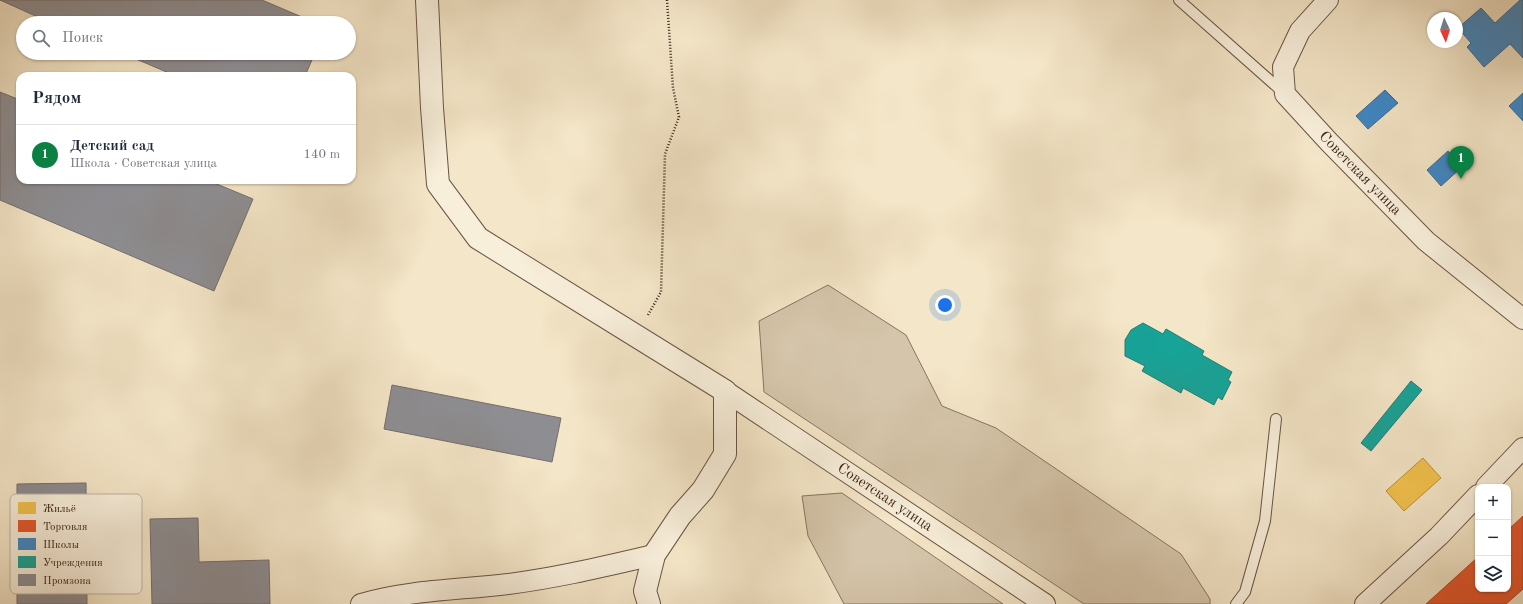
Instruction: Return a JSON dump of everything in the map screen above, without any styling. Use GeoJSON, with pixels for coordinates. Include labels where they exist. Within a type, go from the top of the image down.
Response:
{"type":"FeatureCollection","features":[{"type":"Feature","properties":{"kind":"street"},"geometry":{"type":"LineString","coordinates":[[427,0],[432,108],[438,184],[478,238],[725,391],[725,454],[703,490],[680,516],[654,555],[644,592],[649,604]]}},
{"type":"Feature","properties":{"kind":"street"},"geometry":{"type":"LineString","coordinates":[[1285,94],[1283,67],[1300,31],[1328,0]]}},
{"type":"Feature","properties":{"kind":"street","name":"Советская улица"},"geometry":{"type":"LineString","coordinates":[[1285,94],[1329,142],[1426,242],[1523,319]]}},
{"type":"Feature","properties":{"kind":"street","name":"Советская улица"},"geometry":{"type":"LineString","coordinates":[[725,391],[1045,604]]}},
{"type":"Feature","properties":{"kind":"street"},"geometry":{"type":"LineString","coordinates":[[1489,484],[1523,448]]}},
{"type":"Feature","properties":{"kind":"street"},"geometry":{"type":"LineString","coordinates":[[1365,604],[1439,536],[1475,498]]}},
{"type":"Feature","properties":{"kind":"street"},"geometry":{"type":"LineString","coordinates":[[361,604],[377,599],[425,592],[510,584],[573,573],[654,555]]}},
{"type":"Feature","properties":{"kind":"lane"},"geometry":{"type":"LineString","coordinates":[[1179,0],[1285,94]]}},
{"type":"Feature","properties":{"kind":"lane"},"geometry":{"type":"LineString","coordinates":[[1236,604],[1245,592],[1265,521],[1276,420]]}},
{"type":"Feature","properties":{"kind":"path"},"geometry":{"type":"LineString","coordinates":[[636,336],[661,292],[665,154],[679,117],[673,88],[667,0]]}},
{"type":"Feature","properties":{"kind":"shaded area"},"geometry":{"type":"Polygon","coordinates":[[[828,285],[906,335],[942,406],[996,428],[1181,554],[1210,599],[1210,604],[1084,604],[764,392],[759,321],[828,285]]]}},
{"type":"Feature","properties":{"kind":"shaded area"},"geometry":{"type":"Polygon","coordinates":[[[842,493],[1003,604],[844,604],[808,536],[802,496],[842,493]]]}},
{"type":"Feature","properties":{"kind":"building: Жильё"},"geometry":{"type":"Polygon","coordinates":[[[1423,458],[1441,478],[1404,511],[1386,491],[1423,458]]]}},
{"type":"Feature","properties":{"kind":"building: Торговля"},"geometry":{"type":"Polygon","coordinates":[[[1523,516],[1523,589],[1506,604],[1426,604],[1475,560],[1475,592],[1511,592],[1511,527],[1523,516]]]}},
{"type":"Feature","properties":{"kind":"building: Школы"},"geometry":{"type":"Polygon","coordinates":[[[1520,0],[1523,0],[1523,58],[1510,44],[1484,67],[1467,47],[1471,43],[1463,34],[1463,24],[1481,8],[1495,23],[1520,0]]]}},
{"type":"Feature","properties":{"kind":"building: Школы"},"geometry":{"type":"Polygon","coordinates":[[[1385,90],[1398,103],[1368,129],[1356,116],[1385,90]]]}},
{"type":"Feature","properties":{"kind":"building: Школы"},"geometry":{"type":"Polygon","coordinates":[[[1523,93],[1523,121],[1509,106],[1523,93]]]}},
{"type":"Feature","properties":{"kind":"building: Школы"},"geometry":{"type":"Polygon","coordinates":[[[1448,151],[1462,167],[1441,186],[1427,170],[1448,151]]]}},
{"type":"Feature","properties":{"kind":"building: Учреждения"},"geometry":{"type":"Polygon","coordinates":[[[1143,323],[1163,334],[1166,329],[1204,351],[1202,355],[1232,372],[1228,380],[1231,382],[1222,400],[1218,397],[1214,405],[1183,388],[1181,393],[1142,371],[1145,366],[1125,356],[1125,340],[1131,330],[1143,323]]]}},
{"type":"Feature","properties":{"kind":"building: Учреждения"},"geometry":{"type":"Polygon","coordinates":[[[1411,381],[1422,390],[1371,451],[1361,443],[1411,381]]]}},
{"type":"Feature","properties":{"kind":"building: Промзона"},"geometry":{"type":"Polygon","coordinates":[[[0,0],[262,0],[300,16],[35,16],[0,0]]]}},
{"type":"Feature","properties":{"kind":"building: Промзона"},"geometry":{"type":"Polygon","coordinates":[[[138,60],[312,60],[307,72],[167,72],[138,60]]]}},
{"type":"Feature","properties":{"kind":"building: Промзона"},"geometry":{"type":"Polygon","coordinates":[[[0,92],[16,98],[16,184],[217,184],[253,199],[214,291],[0,200],[0,92]]]}},
{"type":"Feature","properties":{"kind":"building: Промзона"},"geometry":{"type":"Polygon","coordinates":[[[392,385],[561,418],[552,462],[384,429],[392,385]]]}},
{"type":"Feature","properties":{"kind":"building: Промзона"},"geometry":{"type":"Polygon","coordinates":[[[86,483],[86,494],[17,494],[17,484],[86,483]]]}},
{"type":"Feature","properties":{"kind":"building: Промзона"},"geometry":{"type":"Polygon","coordinates":[[[198,518],[199,562],[269,560],[270,604],[152,604],[150,519],[198,518]]]}},
{"type":"Feature","properties":{"kind":"building: Промзона"},"geometry":{"type":"Polygon","coordinates":[[[17,594],[87,594],[87,604],[17,604],[17,594]]]}},
{"type":"Feature","properties":{"kind":"place","name":"Детский сад"},"geometry":{"type":"Point","coordinates":[1461,179]}}]}
